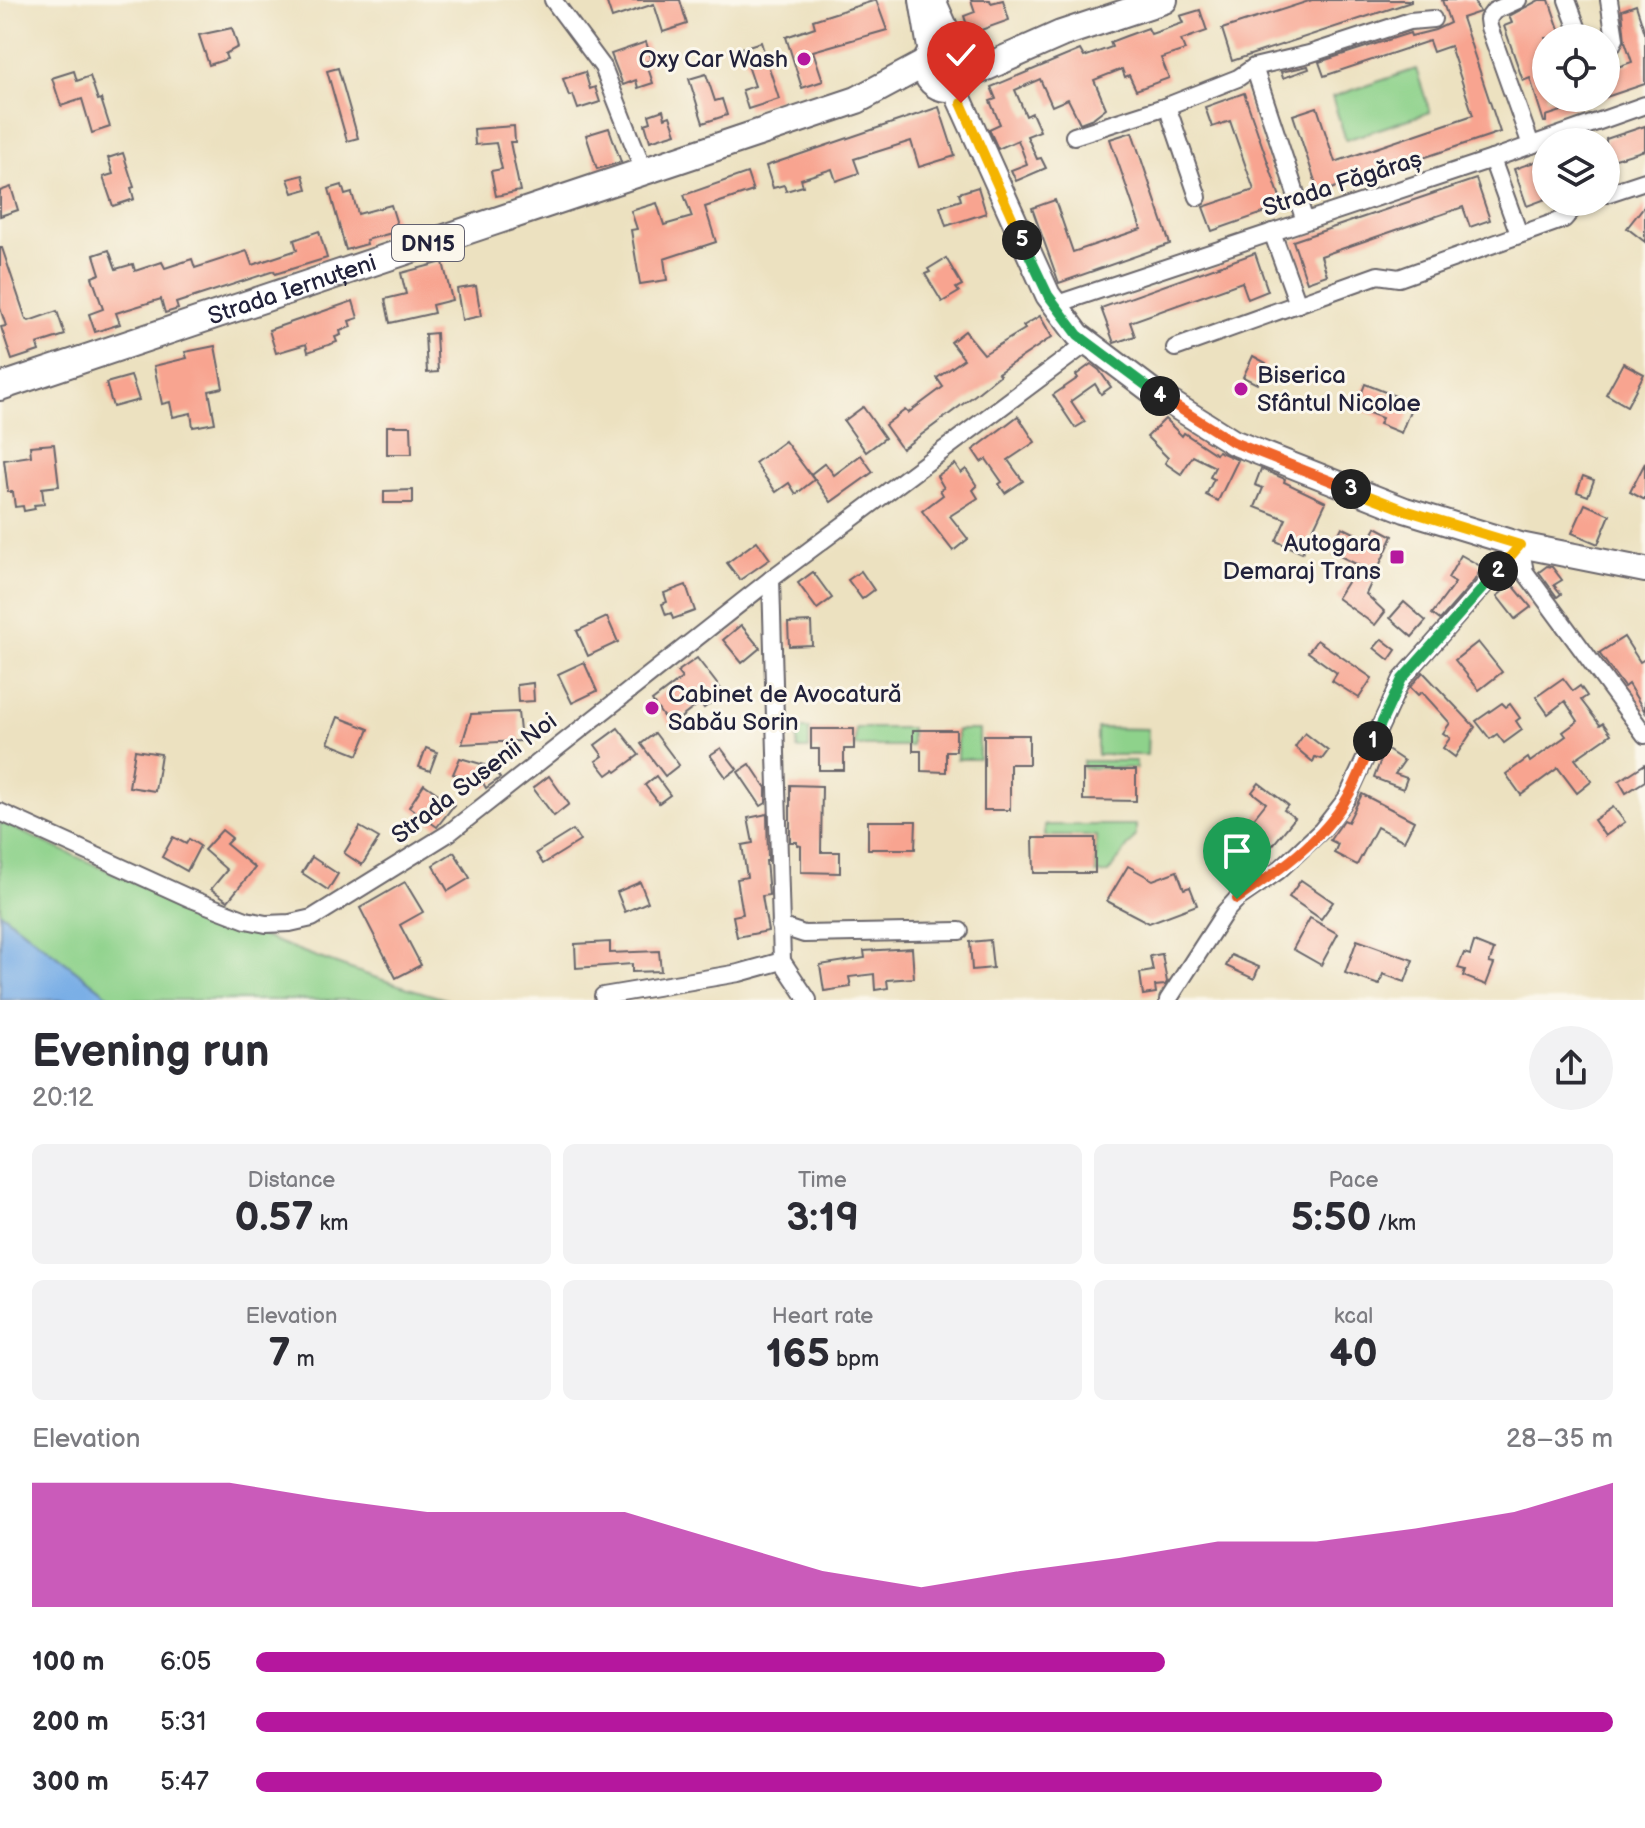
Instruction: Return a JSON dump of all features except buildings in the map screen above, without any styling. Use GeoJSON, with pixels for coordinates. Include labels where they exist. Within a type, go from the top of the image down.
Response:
{"type":"FeatureCollection","features":[{"type":"Feature","properties":{"kind":"main road"},"geometry":{"type":"LineString","coordinates":[[922,0],[947,66],[1042,285],[1054,305],[1087,343],[1152,391],[1233,442],[1405,510],[1520,545],[1645,570]]}},
{"type":"Feature","properties":{"kind":"main road"},"geometry":{"type":"LineString","coordinates":[[933,0],[947,66]]}},
{"type":"Feature","properties":{"kind":"main road","name":"Strada Iernuțeni"},"geometry":{"type":"LineString","coordinates":[[0,387],[857,100],[947,66],[1061,34],[1164,0]]}},
{"type":"Feature","properties":{"kind":"street"},"geometry":{"type":"LineString","coordinates":[[553,0],[603,67],[644,171]]}},
{"type":"Feature","properties":{"kind":"street"},"geometry":{"type":"LineString","coordinates":[[1518,0],[1494,11],[1488,19],[1531,145]]}},
{"type":"Feature","properties":{"kind":"street"},"geometry":{"type":"LineString","coordinates":[[1567,0],[1576,24]]}},
{"type":"Feature","properties":{"kind":"street"},"geometry":{"type":"LineString","coordinates":[[1609,0],[1613,24]]}},
{"type":"Feature","properties":{"kind":"street"},"geometry":{"type":"LineString","coordinates":[[1074,136],[1167,106],[1238,78],[1254,67],[1309,54],[1410,21],[1433,19]]}},
{"type":"Feature","properties":{"kind":"street"},"geometry":{"type":"LineString","coordinates":[[1254,67],[1305,221]]}},
{"type":"Feature","properties":{"kind":"street","name":"Strada Făgăraș"},"geometry":{"type":"LineString","coordinates":[[1054,305],[1645,105]]}},
{"type":"Feature","properties":{"kind":"street"},"geometry":{"type":"LineString","coordinates":[[1167,106],[1198,197]]}},
{"type":"Feature","properties":{"kind":"street"},"geometry":{"type":"LineString","coordinates":[[1492,159],[1519,234]]}},
{"type":"Feature","properties":{"kind":"street"},"geometry":{"type":"LineString","coordinates":[[1620,189],[1645,181]]}},
{"type":"Feature","properties":{"kind":"street"},"geometry":{"type":"LineString","coordinates":[[1175,348],[1378,275],[1399,278],[1567,216]]}},
{"type":"Feature","properties":{"kind":"street"},"geometry":{"type":"LineString","coordinates":[[1272,232],[1298,304]]}},
{"type":"Feature","properties":{"kind":"street","name":"Strada Susenii Noi"},"geometry":{"type":"LineString","coordinates":[[0,812],[189,898],[246,920],[266,924],[312,918],[449,833],[771,579],[1087,343]]}},
{"type":"Feature","properties":{"kind":"street"},"geometry":{"type":"LineString","coordinates":[[1520,545],[1525,572],[1645,735]]}},
{"type":"Feature","properties":{"kind":"street"},"geometry":{"type":"LineString","coordinates":[[1168,1000],[1225,912],[1237,899],[1289,861],[1322,830],[1347,798],[1402,679],[1520,545]]}},
{"type":"Feature","properties":{"kind":"street"},"geometry":{"type":"LineString","coordinates":[[771,579],[782,961],[808,1000]]}},
{"type":"Feature","properties":{"kind":"street"},"geometry":{"type":"LineString","coordinates":[[780,926],[804,934],[960,931]]}},
{"type":"Feature","properties":{"kind":"street"},"geometry":{"type":"LineString","coordinates":[[603,996],[739,973],[782,961]]}},
{"type":"Feature","properties":{"kind":"green space"},"geometry":{"type":"Polygon","coordinates":[[[1416,69],[1430,112],[1346,140],[1332,97],[1416,69]]]}},
{"type":"Feature","properties":{"kind":"green space"},"geometry":{"type":"Polygon","coordinates":[[[856,728],[911,728],[911,746],[855,746],[856,728]]]}},
{"type":"Feature","properties":{"kind":"green space"},"geometry":{"type":"Polygon","coordinates":[[[1097,728],[1148,729],[1147,755],[1097,755],[1097,728]]]}},
{"type":"Feature","properties":{"kind":"green space"},"geometry":{"type":"Polygon","coordinates":[[[797,729],[809,729],[809,749],[797,749],[797,729]]]}},
{"type":"Feature","properties":{"kind":"green space"},"geometry":{"type":"Polygon","coordinates":[[[957,730],[979,730],[979,759],[957,759],[957,730]]]}},
{"type":"Feature","properties":{"kind":"green space"},"geometry":{"type":"Polygon","coordinates":[[[1083,761],[1136,761],[1136,768],[1083,768],[1083,761]]]}},
{"type":"Feature","properties":{"kind":"green space"},"geometry":{"type":"Polygon","coordinates":[[[0,822],[277,942],[391,983],[449,1000],[114,1000],[0,912],[0,822]]]}},
{"type":"Feature","properties":{"kind":"green space"},"geometry":{"type":"Polygon","coordinates":[[[1045,825],[1136,825],[1136,836],[1108,873],[1096,874],[1096,836],[1045,836],[1045,825]]]}},
{"type":"Feature","properties":{"kind":"water"},"geometry":{"type":"Polygon","coordinates":[[[0,912],[114,1000],[0,1000],[0,912]]]}},
{"type":"Feature","properties":{"kind":"place","name":"Oxy Car Wash"},"geometry":{"type":"Point","coordinates":[804,59]}},
{"type":"Feature","properties":{"kind":"place","name":"Biserica Sfântul Nicolae"},"geometry":{"type":"Point","coordinates":[1241,389]}},
{"type":"Feature","properties":{"kind":"place","name":"Autogara Demaraj Trans"},"geometry":{"type":"Point","coordinates":[1397,557]}},
{"type":"Feature","properties":{"kind":"place","name":"Cabinet de Avocatură Sabău Sorin"},"geometry":{"type":"Point","coordinates":[652,708]}},
{"type":"Feature","properties":{"kind":"route"},"geometry":{"type":"LineString","coordinates":[[961,103],[1042,285],[1078,335],[1152,391],[1233,442],[1405,510],[1520,545],[1402,679],[1347,798],[1322,830],[1278,871],[1237,899]]}}]}
